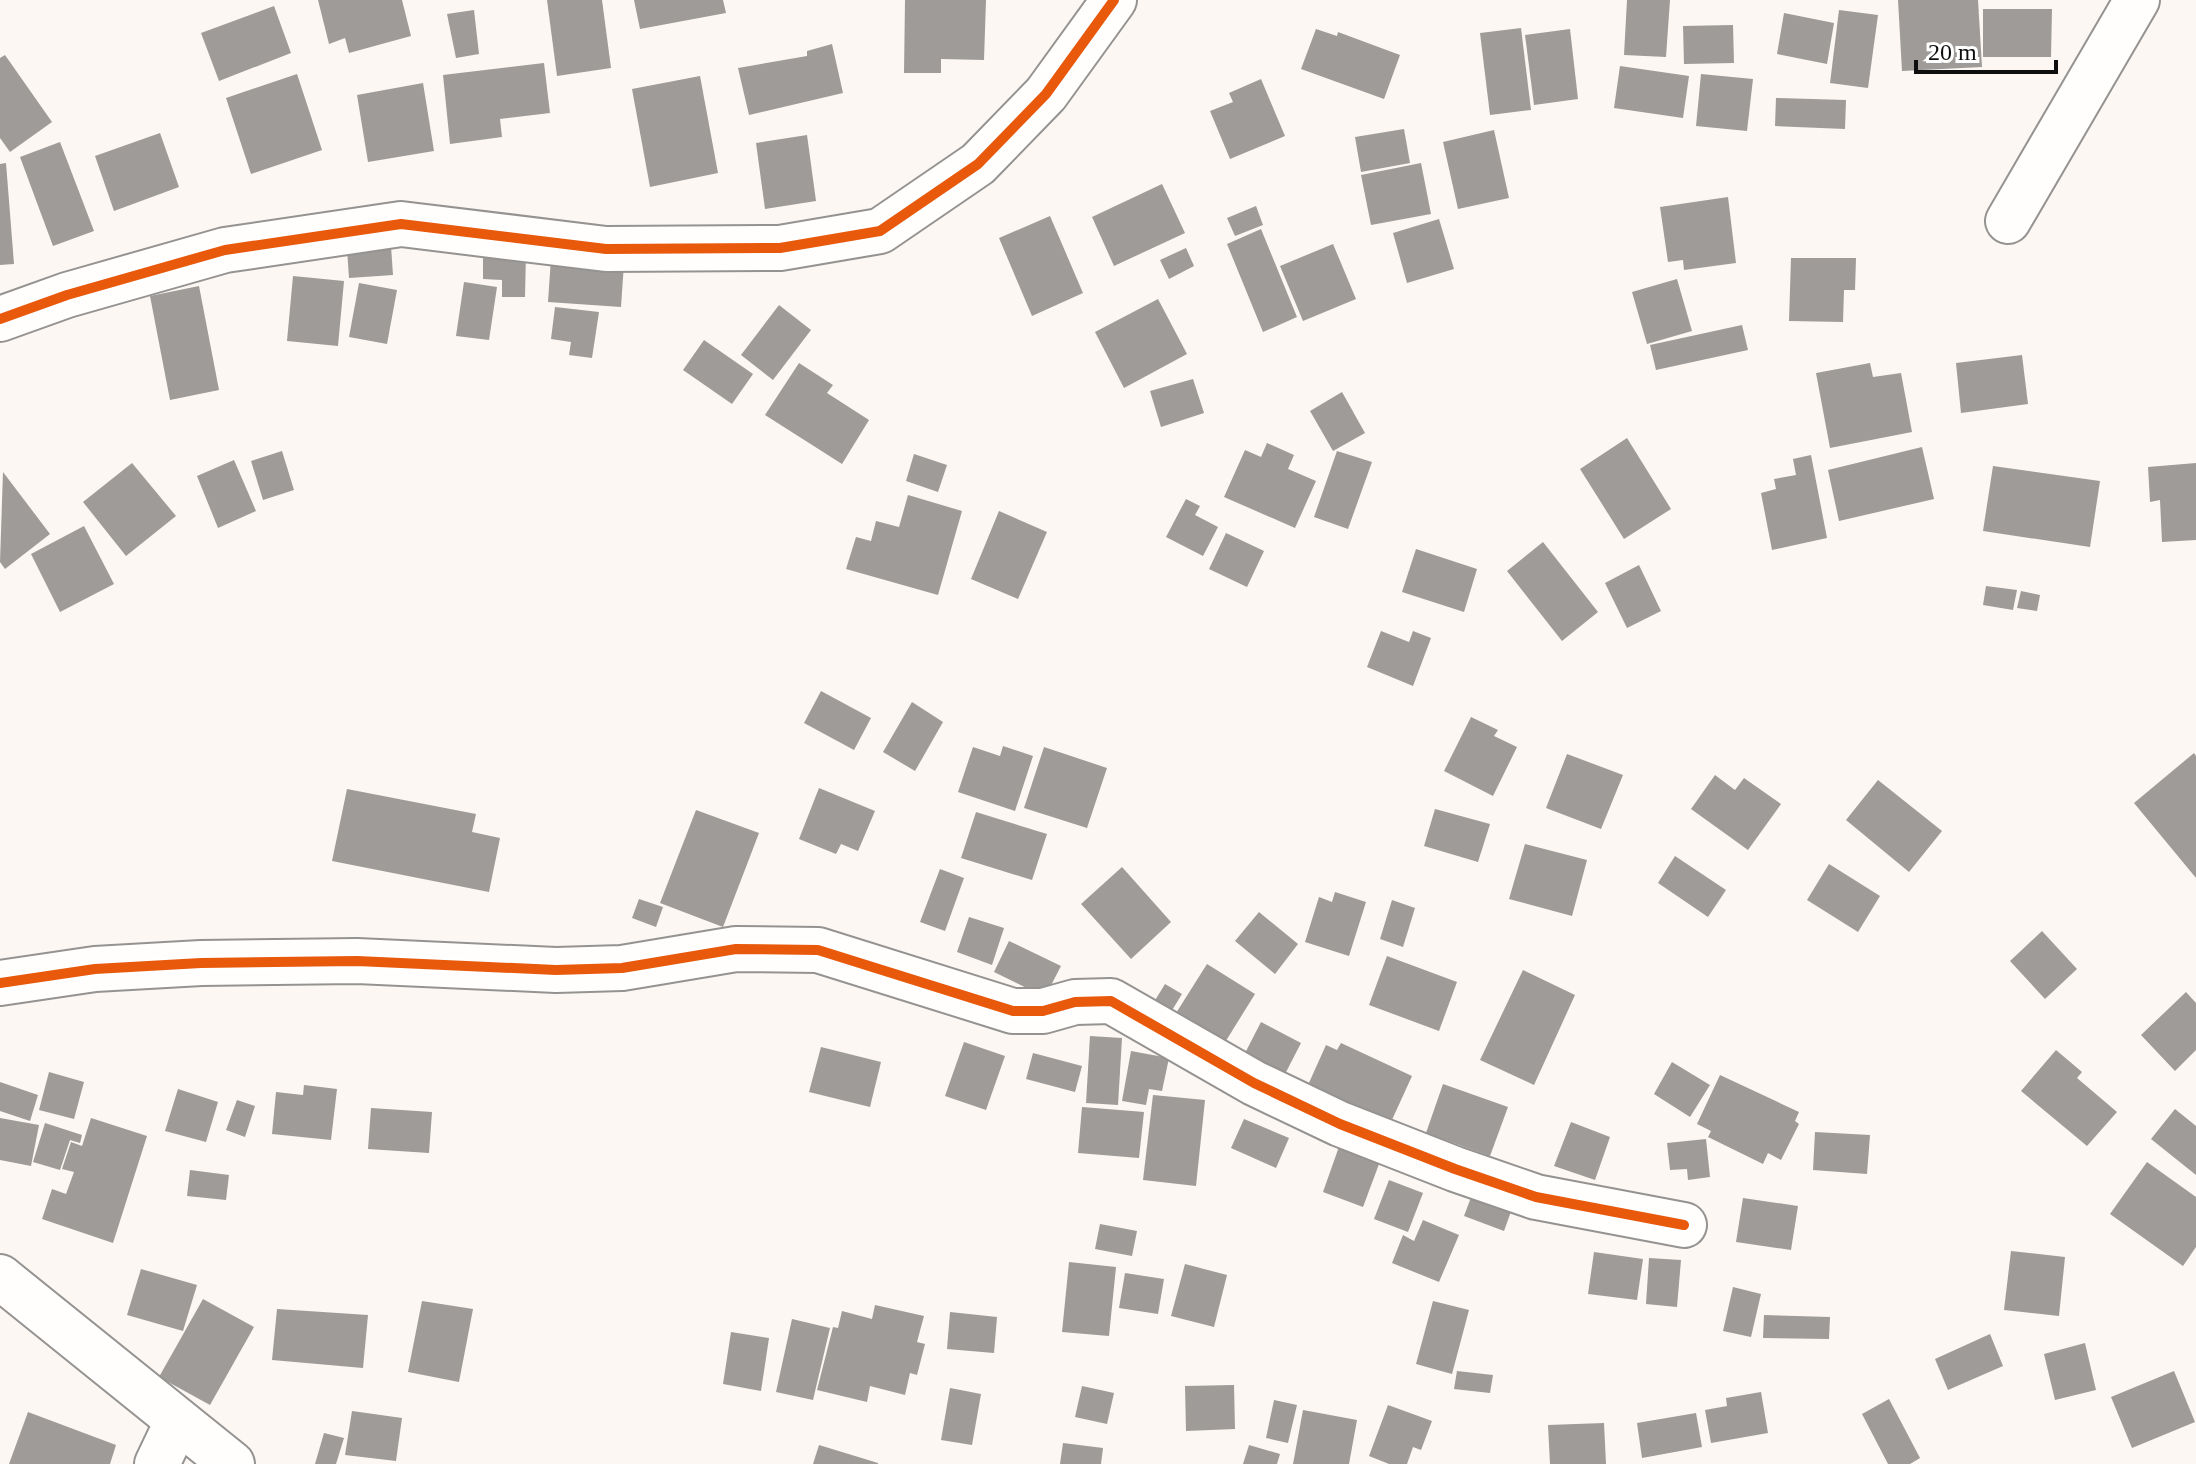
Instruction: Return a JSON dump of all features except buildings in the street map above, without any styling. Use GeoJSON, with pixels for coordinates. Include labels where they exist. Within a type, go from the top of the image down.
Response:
{"type":"FeatureCollection","features":[{"type":"Feature","properties":{"kind":"street"},"geometry":{"type":"LineString","coordinates":[[0,319],[67,295],[225,250],[401,224],[606,249],[780,248],[880,231],[978,164],[1046,94],[1114,0]]}},
{"type":"Feature","properties":{"kind":"street"},"geometry":{"type":"LineString","coordinates":[[2008,221],[2137,0]]}},
{"type":"Feature","properties":{"kind":"street"},"geometry":{"type":"LineString","coordinates":[[0,983],[95,969],[201,963],[357,961],[556,970],[622,968],[736,949],[818,950],[1013,1011],[1043,1011],[1075,1002],[1111,1001],[1254,1083],[1340,1124],[1536,1197],[1684,1225]]}},
{"type":"Feature","properties":{"kind":"street"},"geometry":{"type":"LineString","coordinates":[[0,1277],[232,1464]]}},
{"type":"Feature","properties":{"kind":"street"},"geometry":{"type":"LineString","coordinates":[[157,1464],[177,1422]]}},
{"type":"Feature","properties":{"kind":"cycle path"},"geometry":{"type":"LineString","coordinates":[[0,319],[67,295],[225,250],[401,224],[606,249],[780,248],[880,231],[978,164],[1046,94],[1114,0]]}},
{"type":"Feature","properties":{"kind":"cycle path"},"geometry":{"type":"LineString","coordinates":[[0,983],[95,969],[201,963],[357,961],[556,970],[622,968],[736,949],[818,950],[1013,1011],[1043,1011],[1075,1002],[1111,1001],[1254,1083],[1340,1124],[1455,1169],[1536,1197],[1684,1225]]}}]}
